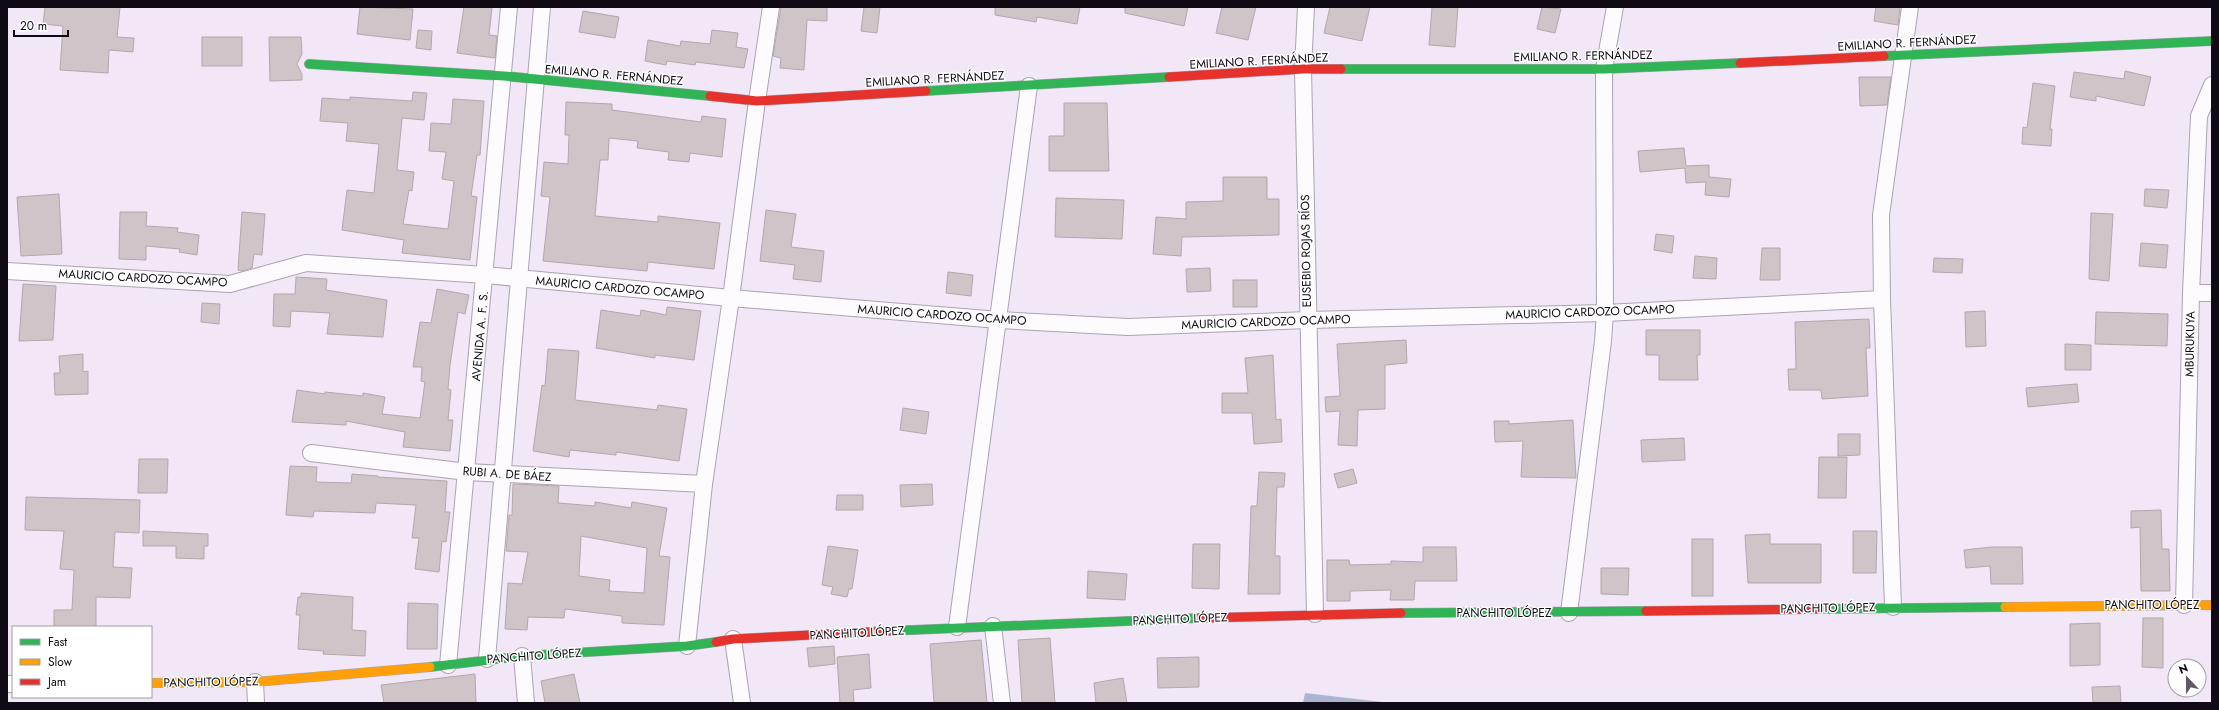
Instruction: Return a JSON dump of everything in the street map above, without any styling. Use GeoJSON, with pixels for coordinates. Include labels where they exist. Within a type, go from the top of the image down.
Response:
{"type":"FeatureCollection","features":[{"type":"Feature","properties":{"kind":"street","name":"AVENIDA A. F. S."},"geometry":{"type":"LineString","coordinates":[[448,665],[504,76],[509,7]]}},
{"type":"Feature","properties":{"kind":"street"},"geometry":{"type":"LineString","coordinates":[[487,659],[542,7]]}},
{"type":"Feature","properties":{"kind":"street"},"geometry":{"type":"LineString","coordinates":[[687,646],[704,484],[771,7]]}},
{"type":"Feature","properties":{"kind":"street","name":"EUSEBIO ROJAS RÍOS"},"geometry":{"type":"LineString","coordinates":[[1306,7],[1303,69],[1315,614]]}},
{"type":"Feature","properties":{"kind":"street"},"geometry":{"type":"LineString","coordinates":[[1569,613],[1604,341],[1604,69],[1615,7]]}},
{"type":"Feature","properties":{"kind":"street"},"geometry":{"type":"LineString","coordinates":[[1893,607],[1882,299],[1881,215],[1910,7]]}},
{"type":"Feature","properties":{"kind":"street","name":"EMILIANO R. FERNÁNDEZ"},"geometry":{"type":"LineString","coordinates":[[309,64],[504,76],[757,101],[1303,69],[1604,69],[2212,41]]}},
{"type":"Feature","properties":{"kind":"street","name":"MBURUKUYA"},"geometry":{"type":"LineString","coordinates":[[2184,605],[2191,293],[2199,116],[2212,85]]}},
{"type":"Feature","properties":{"kind":"street"},"geometry":{"type":"LineString","coordinates":[[957,627],[1029,86]]}},
{"type":"Feature","properties":{"kind":"street","name":"MAURICIO CARDOZO OCAMPO"},"geometry":{"type":"LineString","coordinates":[[7,271],[230,284],[306,263],[485,275],[731,298],[999,320],[1128,328],[1308,320],[1605,313],[1882,299]]}},
{"type":"Feature","properties":{"kind":"street"},"geometry":{"type":"LineString","coordinates":[[2191,293],[2212,293]]}},
{"type":"Feature","properties":{"kind":"street","name":"RUBI A. DE BÁEZ"},"geometry":{"type":"LineString","coordinates":[[311,452],[467,472],[503,475],[704,484]]}},
{"type":"Feature","properties":{"kind":"street","name":"PANCHITO LÓPEZ"},"geometry":{"type":"LineString","coordinates":[[152,683],[255,682],[448,665],[487,659],[522,656],[687,646],[733,639],[957,627],[1315,614],[1569,613],[1893,607],[2212,605]]}},
{"type":"Feature","properties":{"kind":"street"},"geometry":{"type":"LineString","coordinates":[[993,626],[1002,703]]}},
{"type":"Feature","properties":{"kind":"street"},"geometry":{"type":"LineString","coordinates":[[733,639],[742,703]]}},
{"type":"Feature","properties":{"kind":"street"},"geometry":{"type":"LineString","coordinates":[[522,656],[526,703]]}},
{"type":"Feature","properties":{"kind":"street"},"geometry":{"type":"LineString","coordinates":[[255,682],[256,703]]}},
{"type":"Feature","properties":{"kind":"water"},"geometry":{"type":"Polygon","coordinates":[[[1305,693],[1382,702],[1303,703],[1305,693]]]}},
{"type":"Feature","properties":{"kind":"building"},"geometry":{"type":"Polygon","coordinates":[[[45,7],[120,7],[117,37],[134,38],[133,52],[109,50],[108,73],[60,70],[63,26],[43,24],[45,7]]]}},
{"type":"Feature","properties":{"kind":"building"},"geometry":{"type":"Polygon","coordinates":[[[360,7],[413,9],[410,40],[357,34],[360,7]]]}},
{"type":"Feature","properties":{"kind":"building"},"geometry":{"type":"Polygon","coordinates":[[[464,7],[492,7],[489,35],[497,36],[495,58],[457,53],[464,7]]]}},
{"type":"Feature","properties":{"kind":"building"},"geometry":{"type":"Polygon","coordinates":[[[781,7],[827,7],[827,21],[807,20],[804,70],[780,68],[781,58],[773,56],[781,7]]]}},
{"type":"Feature","properties":{"kind":"building"},"geometry":{"type":"Polygon","coordinates":[[[864,7],[880,7],[877,33],[861,31],[864,7]]]}},
{"type":"Feature","properties":{"kind":"building"},"geometry":{"type":"Polygon","coordinates":[[[995,7],[1080,7],[1077,24],[1037,17],[1036,22],[995,15],[995,7]]]}},
{"type":"Feature","properties":{"kind":"building"},"geometry":{"type":"Polygon","coordinates":[[[1125,7],[1188,7],[1184,26],[1125,13],[1125,7]]]}},
{"type":"Feature","properties":{"kind":"building"},"geometry":{"type":"Polygon","coordinates":[[[1222,7],[1256,7],[1248,40],[1216,33],[1222,7]]]}},
{"type":"Feature","properties":{"kind":"building"},"geometry":{"type":"Polygon","coordinates":[[[1330,7],[1370,7],[1362,41],[1324,33],[1330,7]]]}},
{"type":"Feature","properties":{"kind":"building"},"geometry":{"type":"Polygon","coordinates":[[[1432,7],[1458,7],[1455,47],[1429,45],[1432,7]]]}},
{"type":"Feature","properties":{"kind":"building"},"geometry":{"type":"Polygon","coordinates":[[[1542,7],[1561,9],[1555,33],[1537,29],[1542,7]]]}},
{"type":"Feature","properties":{"kind":"building"},"geometry":{"type":"Polygon","coordinates":[[[1876,7],[1900,7],[1898,25],[1874,21],[1876,7]]]}},
{"type":"Feature","properties":{"kind":"building"},"geometry":{"type":"Polygon","coordinates":[[[583,11],[619,17],[615,38],[579,32],[583,11]]]}},
{"type":"Feature","properties":{"kind":"building"},"geometry":{"type":"Polygon","coordinates":[[[418,30],[432,31],[431,50],[416,48],[418,30]]]}},
{"type":"Feature","properties":{"kind":"building"},"geometry":{"type":"Polygon","coordinates":[[[712,30],[738,33],[736,47],[748,49],[744,68],[696,62],[695,65],[667,61],[666,65],[645,61],[648,40],[680,46],[681,41],[710,44],[712,30]]]}},
{"type":"Feature","properties":{"kind":"building"},"geometry":{"type":"Polygon","coordinates":[[[202,37],[242,37],[242,66],[202,66],[202,37]]]}},
{"type":"Feature","properties":{"kind":"building"},"geometry":{"type":"Polygon","coordinates":[[[269,37],[301,37],[302,54],[297,64],[302,74],[302,80],[270,81],[269,37]]]}},
{"type":"Feature","properties":{"kind":"building"},"geometry":{"type":"Polygon","coordinates":[[[2125,71],[2151,77],[2144,106],[2096,96],[2096,101],[2070,97],[2074,72],[2124,79],[2125,71]]]}},
{"type":"Feature","properties":{"kind":"building"},"geometry":{"type":"Polygon","coordinates":[[[1859,77],[1891,77],[1887,105],[1860,106],[1859,77]]]}},
{"type":"Feature","properties":{"kind":"building"},"geometry":{"type":"Polygon","coordinates":[[[2033,83],[2055,86],[2050,129],[2052,129],[2051,146],[2022,144],[2023,127],[2027,128],[2033,83]]]}},
{"type":"Feature","properties":{"kind":"building"},"geometry":{"type":"Polygon","coordinates":[[[413,92],[427,93],[424,120],[402,118],[397,170],[414,172],[412,191],[409,190],[403,224],[448,229],[454,181],[442,179],[446,152],[429,151],[431,123],[451,124],[453,99],[484,101],[480,155],[477,155],[471,196],[477,197],[470,260],[402,253],[404,240],[342,230],[347,190],[374,193],[379,144],[346,141],[348,123],[320,121],[322,98],[350,100],[350,97],[412,101],[413,92]]]}},
{"type":"Feature","properties":{"kind":"building"},"geometry":{"type":"Polygon","coordinates":[[[566,102],[612,104],[612,110],[701,122],[702,116],[726,119],[722,157],[690,153],[689,162],[668,160],[669,152],[637,148],[638,141],[609,138],[608,160],[600,160],[595,216],[658,222],[658,216],[720,223],[714,269],[648,262],[647,271],[543,261],[550,197],[541,196],[544,162],[568,164],[569,135],[565,135],[566,102]]]}},
{"type":"Feature","properties":{"kind":"building"},"geometry":{"type":"Polygon","coordinates":[[[1064,103],[1107,103],[1109,171],[1049,171],[1049,136],[1064,136],[1064,103]]]}},
{"type":"Feature","properties":{"kind":"building"},"geometry":{"type":"Polygon","coordinates":[[[1684,148],[1686,166],[1709,165],[1709,177],[1731,179],[1729,197],[1705,195],[1706,182],[1686,183],[1685,168],[1640,172],[1638,151],[1684,148]]]}},
{"type":"Feature","properties":{"kind":"building"},"geometry":{"type":"Polygon","coordinates":[[[1223,177],[1267,177],[1267,199],[1279,199],[1279,235],[1182,237],[1181,256],[1153,254],[1156,217],[1186,219],[1186,202],[1223,201],[1223,177]]]}},
{"type":"Feature","properties":{"kind":"building"},"geometry":{"type":"Polygon","coordinates":[[[2145,189],[2169,190],[2167,208],[2144,206],[2145,189]]]}},
{"type":"Feature","properties":{"kind":"building"},"geometry":{"type":"Polygon","coordinates":[[[59,194],[62,254],[21,256],[17,197],[59,194]]]}},
{"type":"Feature","properties":{"kind":"building"},"geometry":{"type":"Polygon","coordinates":[[[1056,198],[1124,200],[1122,239],[1055,237],[1056,198]]]}},
{"type":"Feature","properties":{"kind":"building"},"geometry":{"type":"Polygon","coordinates":[[[766,210],[796,214],[791,247],[824,251],[821,282],[793,279],[795,265],[760,261],[766,210]]]}},
{"type":"Feature","properties":{"kind":"building"},"geometry":{"type":"Polygon","coordinates":[[[120,212],[147,212],[146,226],[178,228],[177,232],[199,235],[197,255],[179,252],[180,249],[146,246],[146,260],[119,259],[120,212]]]}},
{"type":"Feature","properties":{"kind":"building"},"geometry":{"type":"Polygon","coordinates":[[[242,212],[265,214],[262,255],[254,254],[252,268],[242,271],[238,270],[242,212]]]}},
{"type":"Feature","properties":{"kind":"building"},"geometry":{"type":"Polygon","coordinates":[[[2091,213],[2113,214],[2109,281],[2089,279],[2091,213]]]}},
{"type":"Feature","properties":{"kind":"building"},"geometry":{"type":"Polygon","coordinates":[[[1656,234],[1674,236],[1672,253],[1654,250],[1656,234]]]}},
{"type":"Feature","properties":{"kind":"building"},"geometry":{"type":"Polygon","coordinates":[[[2141,243],[2168,245],[2166,268],[2139,266],[2141,243]]]}},
{"type":"Feature","properties":{"kind":"building"},"geometry":{"type":"Polygon","coordinates":[[[1762,248],[1780,248],[1780,280],[1760,280],[1762,248]]]}},
{"type":"Feature","properties":{"kind":"building"},"geometry":{"type":"Polygon","coordinates":[[[1695,256],[1717,258],[1716,279],[1693,278],[1695,256]]]}},
{"type":"Feature","properties":{"kind":"building"},"geometry":{"type":"Polygon","coordinates":[[[1934,258],[1963,259],[1962,273],[1933,272],[1934,258]]]}},
{"type":"Feature","properties":{"kind":"building"},"geometry":{"type":"Polygon","coordinates":[[[1210,268],[1211,291],[1187,292],[1186,269],[1210,268]]]}},
{"type":"Feature","properties":{"kind":"building"},"geometry":{"type":"Polygon","coordinates":[[[948,272],[973,275],[971,296],[946,293],[948,272]]]}},
{"type":"Feature","properties":{"kind":"building"},"geometry":{"type":"Polygon","coordinates":[[[296,277],[327,279],[326,290],[387,300],[383,337],[327,334],[330,313],[291,311],[290,327],[273,326],[274,294],[295,294],[296,277]]]}},
{"type":"Feature","properties":{"kind":"building"},"geometry":{"type":"Polygon","coordinates":[[[1233,280],[1257,280],[1257,307],[1233,307],[1233,280]]]}},
{"type":"Feature","properties":{"kind":"building"},"geometry":{"type":"Polygon","coordinates":[[[23,284],[56,286],[53,340],[19,341],[23,284]]]}},
{"type":"Feature","properties":{"kind":"building"},"geometry":{"type":"Polygon","coordinates":[[[437,289],[469,295],[465,314],[458,312],[450,365],[448,389],[451,390],[448,420],[453,420],[450,451],[403,447],[405,432],[346,421],[346,425],[292,422],[297,390],[325,394],[325,392],[363,396],[363,393],[385,397],[382,414],[420,418],[425,382],[421,381],[422,367],[413,367],[420,322],[431,323],[437,289]]]}},
{"type":"Feature","properties":{"kind":"building"},"geometry":{"type":"Polygon","coordinates":[[[202,303],[220,304],[219,324],[201,322],[202,303]]]}},
{"type":"Feature","properties":{"kind":"building"},"geometry":{"type":"Polygon","coordinates":[[[667,307],[701,311],[694,360],[655,355],[655,358],[596,348],[601,310],[640,316],[641,310],[666,315],[667,307]]]}},
{"type":"Feature","properties":{"kind":"building"},"geometry":{"type":"Polygon","coordinates":[[[1985,311],[1986,346],[1966,347],[1965,312],[1985,311]]]}},
{"type":"Feature","properties":{"kind":"building"},"geometry":{"type":"Polygon","coordinates":[[[2096,312],[2168,314],[2167,346],[2095,344],[2096,312]]]}},
{"type":"Feature","properties":{"kind":"building"},"geometry":{"type":"Polygon","coordinates":[[[1869,319],[1870,348],[1866,348],[1868,396],[1822,399],[1821,390],[1789,390],[1788,369],[1796,369],[1795,322],[1869,319]]]}},
{"type":"Feature","properties":{"kind":"building"},"geometry":{"type":"Polygon","coordinates":[[[1646,330],[1700,330],[1700,355],[1697,355],[1698,380],[1659,380],[1659,355],[1646,355],[1646,330]]]}},
{"type":"Feature","properties":{"kind":"building"},"geometry":{"type":"Polygon","coordinates":[[[1406,340],[1407,363],[1385,365],[1385,409],[1358,410],[1357,446],[1338,445],[1340,411],[1326,412],[1325,397],[1340,396],[1337,344],[1406,340]]]}},
{"type":"Feature","properties":{"kind":"building"},"geometry":{"type":"Polygon","coordinates":[[[2065,344],[2091,345],[2091,370],[2065,370],[2065,344]]]}},
{"type":"Feature","properties":{"kind":"building"},"geometry":{"type":"Polygon","coordinates":[[[548,349],[579,351],[575,400],[657,410],[658,405],[687,409],[679,461],[616,452],[616,455],[570,450],[569,457],[533,451],[542,385],[545,386],[548,349]]]}},
{"type":"Feature","properties":{"kind":"building"},"geometry":{"type":"Polygon","coordinates":[[[83,354],[83,372],[88,371],[88,394],[55,395],[54,373],[60,373],[59,356],[83,354]]]}},
{"type":"Feature","properties":{"kind":"building"},"geometry":{"type":"Polygon","coordinates":[[[1273,355],[1276,420],[1281,419],[1282,442],[1254,444],[1252,413],[1222,413],[1222,393],[1248,393],[1245,358],[1273,355]]]}},
{"type":"Feature","properties":{"kind":"building"},"geometry":{"type":"Polygon","coordinates":[[[2077,384],[2079,402],[2028,407],[2026,388],[2077,384]]]}},
{"type":"Feature","properties":{"kind":"building"},"geometry":{"type":"Polygon","coordinates":[[[903,408],[929,412],[926,434],[900,430],[903,408]]]}},
{"type":"Feature","properties":{"kind":"building"},"geometry":{"type":"Polygon","coordinates":[[[1573,420],[1576,478],[1521,477],[1523,441],[1495,442],[1494,421],[1509,421],[1509,424],[1573,420]]]}},
{"type":"Feature","properties":{"kind":"building"},"geometry":{"type":"Polygon","coordinates":[[[1838,434],[1860,434],[1860,455],[1838,456],[1838,434]]]}},
{"type":"Feature","properties":{"kind":"building"},"geometry":{"type":"Polygon","coordinates":[[[1684,438],[1685,460],[1642,462],[1641,440],[1684,438]]]}},
{"type":"Feature","properties":{"kind":"building"},"geometry":{"type":"Polygon","coordinates":[[[1819,457],[1847,457],[1846,498],[1818,498],[1819,457]]]}},
{"type":"Feature","properties":{"kind":"building"},"geometry":{"type":"Polygon","coordinates":[[[139,459],[168,459],[167,493],[138,493],[139,459]]]}},
{"type":"Feature","properties":{"kind":"building"},"geometry":{"type":"Polygon","coordinates":[[[290,466],[317,467],[316,482],[351,483],[352,474],[447,481],[445,512],[450,512],[446,542],[442,541],[439,572],[415,569],[419,538],[412,538],[416,505],[376,503],[375,513],[314,511],[313,517],[286,515],[290,466]]]}},
{"type":"Feature","properties":{"kind":"building"},"geometry":{"type":"Polygon","coordinates":[[[1353,469],[1357,483],[1338,488],[1334,474],[1353,469]]]}},
{"type":"Feature","properties":{"kind":"building"},"geometry":{"type":"Polygon","coordinates":[[[1259,472],[1285,473],[1284,487],[1277,487],[1275,556],[1280,556],[1280,594],[1248,594],[1251,506],[1257,506],[1259,472]]]}},
{"type":"Feature","properties":{"kind":"building"},"geometry":{"type":"Polygon","coordinates":[[[513,484],[559,486],[558,503],[595,506],[595,502],[631,508],[632,502],[667,508],[659,556],[670,557],[664,625],[622,623],[622,616],[565,609],[564,618],[528,617],[527,630],[505,629],[508,583],[522,584],[528,552],[506,551],[509,515],[512,515],[513,484]],[[581,536],[579,576],[610,580],[609,591],[644,593],[647,548],[581,536]]]}},
{"type":"Feature","properties":{"kind":"building"},"geometry":{"type":"Polygon","coordinates":[[[932,484],[933,505],[901,507],[900,485],[932,484]]]}},
{"type":"Feature","properties":{"kind":"building"},"geometry":{"type":"Polygon","coordinates":[[[837,495],[863,495],[863,510],[836,510],[837,495]]]}},
{"type":"Feature","properties":{"kind":"building"},"geometry":{"type":"Polygon","coordinates":[[[26,497],[140,500],[139,533],[115,532],[113,567],[132,568],[130,598],[96,597],[96,626],[54,626],[54,610],[72,610],[74,570],[60,569],[64,531],[25,530],[26,497]]]}},
{"type":"Feature","properties":{"kind":"building"},"geometry":{"type":"Polygon","coordinates":[[[2161,510],[2162,549],[2169,549],[2170,591],[2141,591],[2140,527],[2131,528],[2131,511],[2161,510]]]}},
{"type":"Feature","properties":{"kind":"building"},"geometry":{"type":"Polygon","coordinates":[[[143,531],[208,534],[208,546],[204,546],[204,559],[176,558],[176,546],[143,546],[143,531]]]}},
{"type":"Feature","properties":{"kind":"building"},"geometry":{"type":"Polygon","coordinates":[[[1853,531],[1877,531],[1876,573],[1853,573],[1853,531]]]}},
{"type":"Feature","properties":{"kind":"building"},"geometry":{"type":"Polygon","coordinates":[[[1770,534],[1770,544],[1821,544],[1821,583],[1748,583],[1745,535],[1770,534]]]}},
{"type":"Feature","properties":{"kind":"building"},"geometry":{"type":"Polygon","coordinates":[[[1692,539],[1713,539],[1713,596],[1692,596],[1692,539]]]}},
{"type":"Feature","properties":{"kind":"building"},"geometry":{"type":"Polygon","coordinates":[[[1193,544],[1220,544],[1219,589],[1192,588],[1193,544]]]}},
{"type":"Feature","properties":{"kind":"building"},"geometry":{"type":"Polygon","coordinates":[[[828,546],[858,550],[852,589],[849,589],[847,597],[831,594],[833,587],[822,585],[828,546]]]}},
{"type":"Feature","properties":{"kind":"building"},"geometry":{"type":"Polygon","coordinates":[[[1423,547],[1456,547],[1457,581],[1415,581],[1414,600],[1390,600],[1391,590],[1350,591],[1350,601],[1327,601],[1327,560],[1349,560],[1350,565],[1391,564],[1391,561],[1423,562],[1423,547]]]}},
{"type":"Feature","properties":{"kind":"building"},"geometry":{"type":"Polygon","coordinates":[[[1992,547],[2022,547],[2023,584],[1991,584],[1990,566],[1966,568],[1964,550],[1992,547]]]}},
{"type":"Feature","properties":{"kind":"building"},"geometry":{"type":"Polygon","coordinates":[[[1601,568],[1629,568],[1628,595],[1601,594],[1601,568]]]}},
{"type":"Feature","properties":{"kind":"building"},"geometry":{"type":"Polygon","coordinates":[[[1088,571],[1127,574],[1125,600],[1087,598],[1088,571]]]}},
{"type":"Feature","properties":{"kind":"building"},"geometry":{"type":"Polygon","coordinates":[[[301,593],[353,597],[352,630],[366,631],[365,656],[323,654],[324,651],[298,649],[300,615],[296,615],[298,597],[301,597],[301,593]]]}},
{"type":"Feature","properties":{"kind":"building"},"geometry":{"type":"Polygon","coordinates":[[[408,603],[438,604],[437,649],[407,649],[408,603]]]}},
{"type":"Feature","properties":{"kind":"building"},"geometry":{"type":"Polygon","coordinates":[[[2143,618],[2163,618],[2163,668],[2142,667],[2143,618]]]}},
{"type":"Feature","properties":{"kind":"building"},"geometry":{"type":"Polygon","coordinates":[[[2100,623],[2100,665],[2070,666],[2070,624],[2100,623]]]}},
{"type":"Feature","properties":{"kind":"building"},"geometry":{"type":"Polygon","coordinates":[[[1050,638],[1055,703],[1022,703],[1018,640],[1050,638]]]}},
{"type":"Feature","properties":{"kind":"building"},"geometry":{"type":"Polygon","coordinates":[[[981,640],[987,703],[934,703],[930,644],[981,640]]]}},
{"type":"Feature","properties":{"kind":"building"},"geometry":{"type":"Polygon","coordinates":[[[834,646],[835,664],[809,667],[807,648],[834,646]]]}},
{"type":"Feature","properties":{"kind":"building"},"geometry":{"type":"Polygon","coordinates":[[[869,654],[871,688],[853,690],[854,703],[840,703],[837,657],[869,654]]]}},
{"type":"Feature","properties":{"kind":"building"},"geometry":{"type":"Polygon","coordinates":[[[1199,657],[1199,687],[1158,688],[1157,658],[1199,657]]]}},
{"type":"Feature","properties":{"kind":"building"},"geometry":{"type":"Polygon","coordinates":[[[475,674],[476,703],[384,703],[381,685],[475,674]]]}},
{"type":"Feature","properties":{"kind":"building"},"geometry":{"type":"Polygon","coordinates":[[[574,674],[580,703],[545,703],[541,681],[574,674]]]}},
{"type":"Feature","properties":{"kind":"building"},"geometry":{"type":"Polygon","coordinates":[[[1123,678],[1127,703],[1096,703],[1094,683],[1123,678]]]}},
{"type":"Feature","properties":{"kind":"building"},"geometry":{"type":"Polygon","coordinates":[[[2120,686],[2121,703],[2093,703],[2092,687],[2120,686]]]}},
{"type":"Feature","properties":{"kind":"traffic: fast"},"geometry":{"type":"LineString","coordinates":[[1884,56],[2212,41]]}},
{"type":"Feature","properties":{"kind":"traffic: fast"},"geometry":{"type":"LineString","coordinates":[[1341,69],[1604,69],[1740,63]]}},
{"type":"Feature","properties":{"kind":"traffic: fast"},"geometry":{"type":"LineString","coordinates":[[309,64],[504,76],[710,96]]}},
{"type":"Feature","properties":{"kind":"traffic: fast"},"geometry":{"type":"LineString","coordinates":[[926,91],[1169,77]]}},
{"type":"Feature","properties":{"kind":"traffic: fast"},"geometry":{"type":"LineString","coordinates":[[1818,609],[2005,607]]}},
{"type":"Feature","properties":{"kind":"traffic: fast"},"geometry":{"type":"LineString","coordinates":[[1401,613],[1646,611]]}},
{"type":"Feature","properties":{"kind":"traffic: fast"},"geometry":{"type":"LineString","coordinates":[[888,631],[1200,618]]}},
{"type":"Feature","properties":{"kind":"traffic: fast"},"geometry":{"type":"LineString","coordinates":[[430,667],[522,656],[687,646],[716,642]]}},
{"type":"Feature","properties":{"kind":"traffic: slow"},"geometry":{"type":"LineString","coordinates":[[2005,607],[2212,605]]}},
{"type":"Feature","properties":{"kind":"traffic: slow"},"geometry":{"type":"LineString","coordinates":[[152,683],[255,682],[430,667]]}},
{"type":"Feature","properties":{"kind":"traffic: jam"},"geometry":{"type":"LineString","coordinates":[[1740,63],[1884,56]]}},
{"type":"Feature","properties":{"kind":"traffic: jam"},"geometry":{"type":"LineString","coordinates":[[1169,77],[1303,69],[1341,69]]}},
{"type":"Feature","properties":{"kind":"traffic: jam"},"geometry":{"type":"LineString","coordinates":[[710,96],[757,101],[926,91]]}},
{"type":"Feature","properties":{"kind":"traffic: jam"},"geometry":{"type":"LineString","coordinates":[[1646,611],[1818,609]]}},
{"type":"Feature","properties":{"kind":"traffic: jam"},"geometry":{"type":"LineString","coordinates":[[1200,618],[1401,613]]}},
{"type":"Feature","properties":{"kind":"traffic: jam"},"geometry":{"type":"LineString","coordinates":[[716,642],[733,639],[888,631]]}}]}
